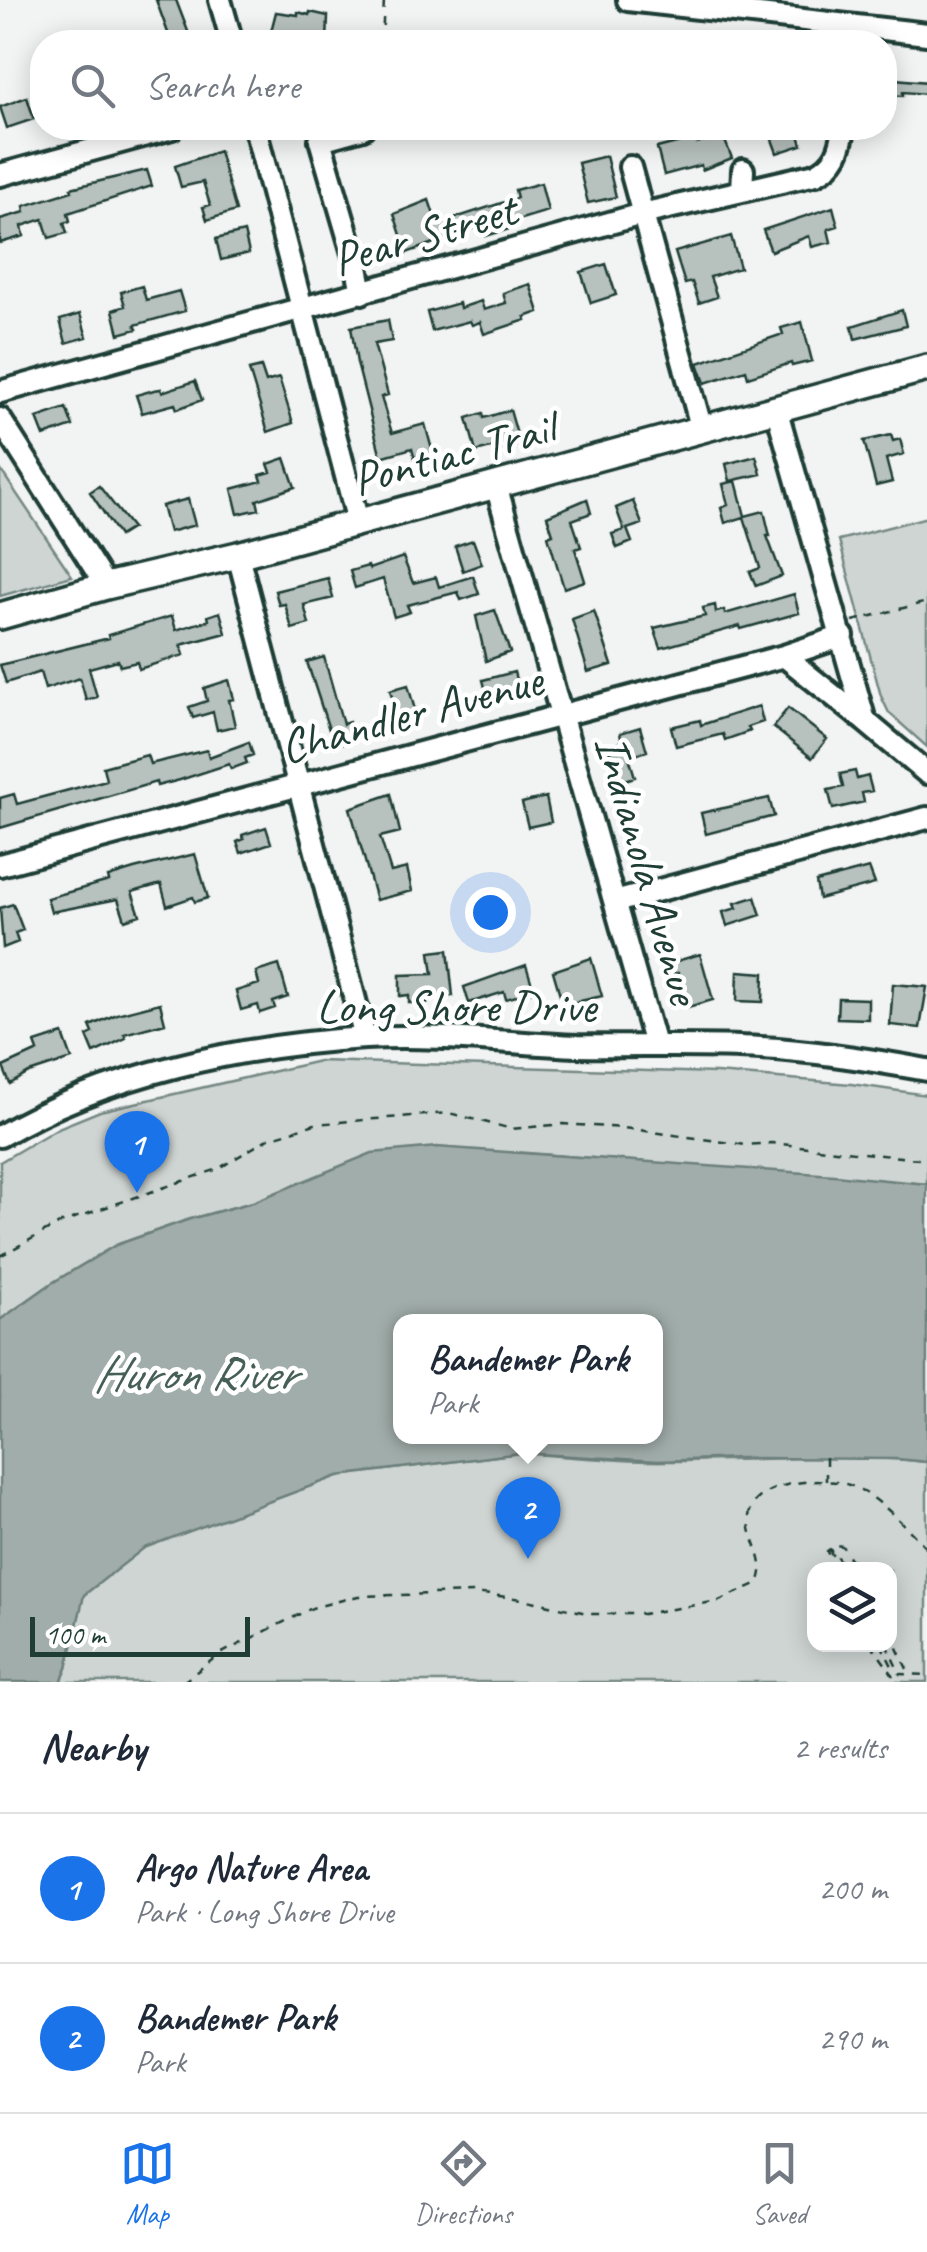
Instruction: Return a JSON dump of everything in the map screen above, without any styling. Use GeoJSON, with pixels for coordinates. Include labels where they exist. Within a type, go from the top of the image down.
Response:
{"type":"FeatureCollection","features":[{"type":"Feature","properties":{"kind":"main road","name":"Pontiac Trail"},"geometry":{"type":"LineString","coordinates":[[0,616],[106,586],[238,556],[927,368]]}},
{"type":"Feature","properties":{"kind":"street"},"geometry":{"type":"LineString","coordinates":[[220,0],[229,30]]}},
{"type":"Feature","properties":{"kind":"street"},"geometry":{"type":"LineString","coordinates":[[628,0],[792,9],[845,30]]}},
{"type":"Feature","properties":{"kind":"street"},"geometry":{"type":"LineString","coordinates":[[897,34],[927,34]]}},
{"type":"Feature","properties":{"kind":"street"},"geometry":{"type":"LineString","coordinates":[[0,175],[128,140]]}},
{"type":"Feature","properties":{"kind":"street"},"geometry":{"type":"LineString","coordinates":[[258,140],[358,522]]}},
{"type":"Feature","properties":{"kind":"street"},"geometry":{"type":"LineString","coordinates":[[320,140],[358,266],[362,293]]}},
{"type":"Feature","properties":{"kind":"street","name":"Pear Street"},"geometry":{"type":"LineString","coordinates":[[0,392],[642,214],[816,174],[829,167],[841,140]]}},
{"type":"Feature","properties":{"kind":"street"},"geometry":{"type":"LineString","coordinates":[[630,167],[702,430]]}},
{"type":"Feature","properties":{"kind":"street"},"geometry":{"type":"LineString","coordinates":[[742,191],[743,170]]}},
{"type":"Feature","properties":{"kind":"street"},"geometry":{"type":"LineString","coordinates":[[776,408],[847,628],[865,721]]}},
{"type":"Feature","properties":{"kind":"street"},"geometry":{"type":"LineString","coordinates":[[0,420],[106,586]]}},
{"type":"Feature","properties":{"kind":"street","name":"Indianola Avenue"},"geometry":{"type":"LineString","coordinates":[[496,485],[655,1044]]}},
{"type":"Feature","properties":{"kind":"street"},"geometry":{"type":"LineString","coordinates":[[238,556],[365,1038]]}},
{"type":"Feature","properties":{"kind":"street","name":"Chandler Avenue"},"geometry":{"type":"LineString","coordinates":[[0,865],[784,656],[847,628]]}},
{"type":"Feature","properties":{"kind":"street"},"geometry":{"type":"LineString","coordinates":[[784,656],[927,773]]}},
{"type":"Feature","properties":{"kind":"street"},"geometry":{"type":"LineString","coordinates":[[615,902],[927,818]]}},
{"type":"Feature","properties":{"kind":"street","name":"Long Shore Drive"},"geometry":{"type":"LineString","coordinates":[[0,1136],[97,1090],[225,1056],[365,1038],[485,1038],[578,1046],[760,1048],[847,1055],[927,1070]]}},
{"type":"Feature","properties":{"kind":"path"},"geometry":{"type":"LineString","coordinates":[[383,30],[384,0]]}},
{"type":"Feature","properties":{"kind":"path"},"geometry":{"type":"LineString","coordinates":[[847,628],[927,602]]}},
{"type":"Feature","properties":{"kind":"path"},"geometry":{"type":"LineString","coordinates":[[0,1256],[63,1222],[218,1169],[269,1138],[315,1124],[449,1113],[512,1129],[563,1124],[624,1128],[746,1145],[772,1143],[927,1160]]}},
{"type":"Feature","properties":{"kind":"path"},"geometry":{"type":"LineString","coordinates":[[826,1453],[826,1482]]}},
{"type":"Feature","properties":{"kind":"path"},"geometry":{"type":"LineString","coordinates":[[183,1682],[220,1654],[312,1608],[358,1596],[474,1593],[523,1598],[591,1614],[643,1614],[719,1601],[758,1584],[763,1571],[749,1518],[763,1492],[775,1488],[826,1482],[851,1485],[927,1548]]}},
{"type":"Feature","properties":{"kind":"path"},"geometry":{"type":"LineString","coordinates":[[830,1562],[827,1551],[836,1545],[842,1546],[853,1562]]}},
{"type":"Feature","properties":{"kind":"path"},"geometry":{"type":"LineString","coordinates":[[897,1648],[907,1669],[905,1674]]}},
{"type":"Feature","properties":{"kind":"path"},"geometry":{"type":"LineString","coordinates":[[876,1652],[892,1675],[887,1652]]}},
{"type":"Feature","properties":{"kind":"path"},"geometry":{"type":"LineString","coordinates":[[888,1652],[900,1674],[927,1676]]}},
{"type":"Feature","properties":{"kind":"shaded area"},"geometry":{"type":"Polygon","coordinates":[[[0,469],[72,576],[0,596],[0,469]]]}},
{"type":"Feature","properties":{"kind":"shaded area"},"geometry":{"type":"Polygon","coordinates":[[[927,517],[927,747],[889,713],[881,696],[839,540],[927,517]]]}},
{"type":"Feature","properties":{"kind":"shaded area"},"geometry":{"type":"Polygon","coordinates":[[[319,1061],[716,1073],[851,1084],[927,1095],[927,1184],[515,1152],[253,1202],[190,1219],[116,1245],[0,1320],[0,1162],[58,1128],[100,1111],[319,1061]]]}},
{"type":"Feature","properties":{"kind":"shaded area"},"geometry":{"type":"Polygon","coordinates":[[[520,1453],[641,1461],[827,1458],[927,1462],[927,1682],[61,1682],[84,1594],[143,1548],[338,1476],[520,1453]]]}},
{"type":"Feature","properties":{"kind":"water","name":"Huron River"},"geometry":{"type":"Polygon","coordinates":[[[437,1147],[927,1184],[927,1462],[741,1458],[658,1461],[520,1453],[338,1476],[144,1548],[84,1595],[61,1682],[0,1682],[0,1320],[116,1245],[253,1202],[372,1153],[437,1147]]]}},
{"type":"Feature","properties":{"kind":"building"},"geometry":{"type":"Polygon","coordinates":[[[156,0],[176,0],[187,30],[167,30],[156,0]]]}},
{"type":"Feature","properties":{"kind":"building"},"geometry":{"type":"Polygon","coordinates":[[[276,12],[328,16],[327,30],[271,30],[276,12]]]}},
{"type":"Feature","properties":{"kind":"building"},"geometry":{"type":"Polygon","coordinates":[[[897,79],[927,82],[927,94],[903,92],[903,96],[897,96],[897,79]]]}},
{"type":"Feature","properties":{"kind":"building"},"geometry":{"type":"Polygon","coordinates":[[[27,97],[30,120],[7,128],[0,107],[27,97]]]}},
{"type":"Feature","properties":{"kind":"building"},"geometry":{"type":"Polygon","coordinates":[[[688,140],[725,140],[732,158],[702,170],[701,165],[664,175],[657,148],[688,140]]]}},
{"type":"Feature","properties":{"kind":"building"},"geometry":{"type":"Polygon","coordinates":[[[772,140],[801,140],[802,145],[777,153],[772,140]]]}},
{"type":"Feature","properties":{"kind":"building"},"geometry":{"type":"Polygon","coordinates":[[[219,151],[236,211],[207,220],[203,207],[210,205],[203,182],[181,187],[175,166],[219,151]]]}},
{"type":"Feature","properties":{"kind":"building"},"geometry":{"type":"Polygon","coordinates":[[[606,156],[616,197],[588,203],[578,163],[606,156]]]}},
{"type":"Feature","properties":{"kind":"building"},"geometry":{"type":"Polygon","coordinates":[[[147,170],[152,186],[68,213],[70,221],[64,223],[67,233],[49,238],[43,219],[22,226],[24,236],[0,243],[0,219],[25,212],[24,206],[72,191],[71,188],[147,170]]]}},
{"type":"Feature","properties":{"kind":"building"},"geometry":{"type":"Polygon","coordinates":[[[541,183],[548,211],[511,222],[513,228],[486,236],[483,225],[407,253],[394,214],[429,200],[437,224],[517,198],[515,190],[541,183]]]}},
{"type":"Feature","properties":{"kind":"building"},"geometry":{"type":"Polygon","coordinates":[[[833,207],[838,226],[828,229],[831,242],[812,247],[809,236],[771,251],[763,230],[833,207]]]}},
{"type":"Feature","properties":{"kind":"building"},"geometry":{"type":"Polygon","coordinates":[[[244,232],[249,253],[221,260],[216,239],[244,232]]]}},
{"type":"Feature","properties":{"kind":"building"},"geometry":{"type":"Polygon","coordinates":[[[731,236],[740,268],[710,277],[717,297],[699,303],[692,282],[685,284],[675,252],[731,236]]]}},
{"type":"Feature","properties":{"kind":"building"},"geometry":{"type":"Polygon","coordinates":[[[606,264],[616,295],[591,303],[581,272],[606,264]]]}},
{"type":"Feature","properties":{"kind":"building"},"geometry":{"type":"Polygon","coordinates":[[[530,284],[539,312],[525,317],[526,320],[484,334],[480,322],[472,325],[470,321],[432,331],[427,312],[481,301],[484,310],[506,303],[503,293],[530,284]]]}},
{"type":"Feature","properties":{"kind":"building"},"geometry":{"type":"Polygon","coordinates":[[[142,286],[146,300],[179,291],[185,311],[135,325],[137,329],[119,334],[113,310],[125,306],[121,292],[142,286]]]}},
{"type":"Feature","properties":{"kind":"building"},"geometry":{"type":"Polygon","coordinates":[[[902,310],[906,326],[855,339],[852,326],[902,310]]]}},
{"type":"Feature","properties":{"kind":"building"},"geometry":{"type":"Polygon","coordinates":[[[80,314],[87,337],[66,343],[60,320],[80,314]]]}},
{"type":"Feature","properties":{"kind":"building"},"geometry":{"type":"Polygon","coordinates":[[[388,320],[392,341],[374,344],[388,395],[381,397],[392,433],[425,424],[434,457],[416,462],[412,448],[381,457],[357,363],[351,327],[388,320]]]}},
{"type":"Feature","properties":{"kind":"building"},"geometry":{"type":"Polygon","coordinates":[[[802,322],[812,361],[792,366],[791,363],[748,377],[746,370],[705,383],[698,363],[783,334],[781,328],[802,322]]]}},
{"type":"Feature","properties":{"kind":"building"},"geometry":{"type":"Polygon","coordinates":[[[261,367],[266,382],[279,378],[293,423],[268,432],[249,370],[261,367]]]}},
{"type":"Feature","properties":{"kind":"building"},"geometry":{"type":"Polygon","coordinates":[[[195,381],[202,400],[177,409],[175,404],[142,413],[136,395],[161,389],[162,392],[195,381]]]}},
{"type":"Feature","properties":{"kind":"building"},"geometry":{"type":"Polygon","coordinates":[[[66,408],[73,426],[44,436],[37,418],[66,408]]]}},
{"type":"Feature","properties":{"kind":"building"},"geometry":{"type":"Polygon","coordinates":[[[510,410],[520,445],[476,452],[467,418],[483,413],[484,418],[510,410]]]}},
{"type":"Feature","properties":{"kind":"building"},"geometry":{"type":"Polygon","coordinates":[[[891,435],[893,441],[900,439],[904,454],[886,459],[892,482],[876,486],[864,441],[891,435]]]}},
{"type":"Feature","properties":{"kind":"building"},"geometry":{"type":"Polygon","coordinates":[[[756,456],[761,474],[730,481],[726,464],[756,456]]]}},
{"type":"Feature","properties":{"kind":"building"},"geometry":{"type":"Polygon","coordinates":[[[285,458],[295,487],[257,500],[259,509],[238,514],[232,489],[262,481],[260,475],[271,472],[268,464],[285,458]]]}},
{"type":"Feature","properties":{"kind":"building"},"geometry":{"type":"Polygon","coordinates":[[[736,481],[745,516],[764,511],[767,536],[782,576],[756,586],[750,572],[760,568],[744,517],[725,523],[721,508],[728,505],[723,484],[736,481]]]}},
{"type":"Feature","properties":{"kind":"building"},"geometry":{"type":"Polygon","coordinates":[[[99,486],[132,528],[119,536],[90,492],[99,486]]]}},
{"type":"Feature","properties":{"kind":"building"},"geometry":{"type":"Polygon","coordinates":[[[188,499],[195,525],[169,532],[162,506],[188,499]]]}},
{"type":"Feature","properties":{"kind":"building"},"geometry":{"type":"Polygon","coordinates":[[[587,499],[591,513],[572,520],[581,547],[575,549],[585,581],[564,588],[548,536],[553,534],[547,516],[587,499]]]}},
{"type":"Feature","properties":{"kind":"building"},"geometry":{"type":"Polygon","coordinates":[[[633,501],[642,524],[627,529],[632,542],[617,548],[612,534],[624,530],[616,508],[633,501]]]}},
{"type":"Feature","properties":{"kind":"building"},"geometry":{"type":"Polygon","coordinates":[[[473,540],[482,564],[463,571],[455,546],[473,540]]]}},
{"type":"Feature","properties":{"kind":"building"},"geometry":{"type":"Polygon","coordinates":[[[403,557],[413,583],[436,577],[439,587],[473,576],[479,594],[461,600],[458,592],[407,605],[410,612],[394,617],[383,579],[355,588],[350,571],[403,557]]]}},
{"type":"Feature","properties":{"kind":"building"},"geometry":{"type":"Polygon","coordinates":[[[328,578],[333,598],[304,605],[309,624],[292,629],[285,604],[279,605],[275,591],[328,578]]]}},
{"type":"Feature","properties":{"kind":"building"},"geometry":{"type":"Polygon","coordinates":[[[794,594],[799,613],[741,629],[740,626],[661,648],[654,628],[705,616],[703,608],[715,605],[716,612],[724,610],[725,614],[794,594]]]}},
{"type":"Feature","properties":{"kind":"building"},"geometry":{"type":"Polygon","coordinates":[[[495,610],[510,652],[486,661],[476,616],[495,610]]]}},
{"type":"Feature","properties":{"kind":"building"},"geometry":{"type":"Polygon","coordinates":[[[594,611],[612,665],[588,672],[572,619],[594,611]]]}},
{"type":"Feature","properties":{"kind":"building"},"geometry":{"type":"Polygon","coordinates":[[[220,612],[226,633],[181,645],[184,655],[139,669],[137,662],[120,666],[118,660],[89,668],[97,697],[86,700],[80,678],[45,689],[40,672],[6,683],[0,665],[109,638],[108,635],[172,616],[176,630],[209,620],[208,616],[220,612]]]}},
{"type":"Feature","properties":{"kind":"building"},"geometry":{"type":"Polygon","coordinates":[[[324,657],[343,724],[349,722],[354,740],[334,745],[307,662],[324,657]]]}},
{"type":"Feature","properties":{"kind":"building"},"geometry":{"type":"Polygon","coordinates":[[[514,672],[519,691],[488,699],[483,680],[514,672]]]}},
{"type":"Feature","properties":{"kind":"building"},"geometry":{"type":"Polygon","coordinates":[[[229,680],[235,726],[217,730],[213,712],[193,718],[189,707],[207,701],[204,688],[229,680]]]}},
{"type":"Feature","properties":{"kind":"building"},"geometry":{"type":"Polygon","coordinates":[[[408,685],[416,714],[398,719],[390,690],[408,685]]]}},
{"type":"Feature","properties":{"kind":"building"},"geometry":{"type":"Polygon","coordinates":[[[759,706],[763,722],[748,727],[750,731],[725,740],[723,734],[676,746],[671,727],[700,720],[701,725],[759,706]]]}},
{"type":"Feature","properties":{"kind":"building"},"geometry":{"type":"Polygon","coordinates":[[[788,708],[827,739],[812,758],[773,727],[788,708]]]}},
{"type":"Feature","properties":{"kind":"building"},"geometry":{"type":"Polygon","coordinates":[[[640,727],[647,751],[629,757],[635,777],[619,782],[608,746],[622,742],[620,733],[640,727]]]}},
{"type":"Feature","properties":{"kind":"building"},"geometry":{"type":"Polygon","coordinates":[[[249,742],[253,755],[245,758],[247,763],[231,769],[229,764],[157,786],[156,782],[0,828],[0,798],[14,794],[17,804],[106,780],[103,767],[147,755],[150,764],[207,750],[209,757],[249,742]]]}},
{"type":"Feature","properties":{"kind":"building"},"geometry":{"type":"Polygon","coordinates":[[[855,771],[857,779],[868,776],[872,791],[862,793],[864,802],[833,809],[828,790],[843,787],[840,774],[855,771]]]}},
{"type":"Feature","properties":{"kind":"building"},"geometry":{"type":"Polygon","coordinates":[[[391,794],[400,832],[380,837],[391,872],[407,868],[412,891],[376,900],[350,808],[391,794]]]}},
{"type":"Feature","properties":{"kind":"building"},"geometry":{"type":"Polygon","coordinates":[[[546,797],[551,822],[528,827],[522,803],[546,797]]]}},
{"type":"Feature","properties":{"kind":"building"},"geometry":{"type":"Polygon","coordinates":[[[769,798],[774,816],[706,834],[701,813],[769,798]]]}},
{"type":"Feature","properties":{"kind":"building"},"geometry":{"type":"Polygon","coordinates":[[[266,827],[271,843],[241,853],[237,842],[244,839],[242,835],[266,827]]]}},
{"type":"Feature","properties":{"kind":"building"},"geometry":{"type":"Polygon","coordinates":[[[195,854],[208,898],[195,902],[193,897],[167,906],[161,884],[132,892],[140,915],[125,920],[118,899],[51,912],[47,898],[109,881],[108,877],[134,869],[195,854]]]}},
{"type":"Feature","properties":{"kind":"building"},"geometry":{"type":"Polygon","coordinates":[[[869,868],[875,884],[819,899],[816,882],[869,868]]]}},
{"type":"Feature","properties":{"kind":"building"},"geometry":{"type":"Polygon","coordinates":[[[755,897],[761,915],[727,926],[723,912],[737,908],[735,903],[755,897]]]}},
{"type":"Feature","properties":{"kind":"building"},"geometry":{"type":"Polygon","coordinates":[[[13,904],[23,930],[15,933],[18,942],[3,948],[0,908],[13,904]]]}},
{"type":"Feature","properties":{"kind":"building"},"geometry":{"type":"Polygon","coordinates":[[[448,950],[453,996],[409,1003],[409,995],[400,996],[400,975],[433,974],[430,952],[448,950]]]}},
{"type":"Feature","properties":{"kind":"building"},"geometry":{"type":"Polygon","coordinates":[[[700,954],[713,1000],[688,1007],[678,973],[674,974],[670,963],[700,954]]]}},
{"type":"Feature","properties":{"kind":"building"},"geometry":{"type":"Polygon","coordinates":[[[591,958],[602,996],[563,1005],[553,971],[591,958]]]}},
{"type":"Feature","properties":{"kind":"building"},"geometry":{"type":"Polygon","coordinates":[[[279,965],[288,997],[273,1002],[275,1008],[260,1013],[258,1005],[241,1010],[236,991],[259,984],[256,972],[279,965]]]}},
{"type":"Feature","properties":{"kind":"building"},"geometry":{"type":"Polygon","coordinates":[[[526,965],[534,991],[506,999],[504,992],[469,1003],[464,987],[526,965]]]}},
{"type":"Feature","properties":{"kind":"building"},"geometry":{"type":"Polygon","coordinates":[[[738,971],[764,973],[763,1002],[737,1001],[738,971]]]}},
{"type":"Feature","properties":{"kind":"building"},"geometry":{"type":"Polygon","coordinates":[[[893,984],[927,987],[920,1028],[890,1025],[893,984]]]}},
{"type":"Feature","properties":{"kind":"building"},"geometry":{"type":"Polygon","coordinates":[[[838,998],[868,999],[868,1019],[837,1018],[838,998]]]}},
{"type":"Feature","properties":{"kind":"building"},"geometry":{"type":"Polygon","coordinates":[[[160,1003],[165,1023],[124,1034],[126,1038],[94,1053],[87,1036],[93,1033],[90,1026],[160,1003]]]}},
{"type":"Feature","properties":{"kind":"building"},"geometry":{"type":"Polygon","coordinates":[[[63,1034],[72,1059],[29,1073],[10,1084],[3,1067],[38,1051],[35,1043],[63,1034]]]}},
{"type":"Feature","properties":{"kind":"place","name":"Argo Nature Area"},"geometry":{"type":"Point","coordinates":[137,1193]}},
{"type":"Feature","properties":{"kind":"place","name":"Bandemer Park"},"geometry":{"type":"Point","coordinates":[528,1559]}}]}
